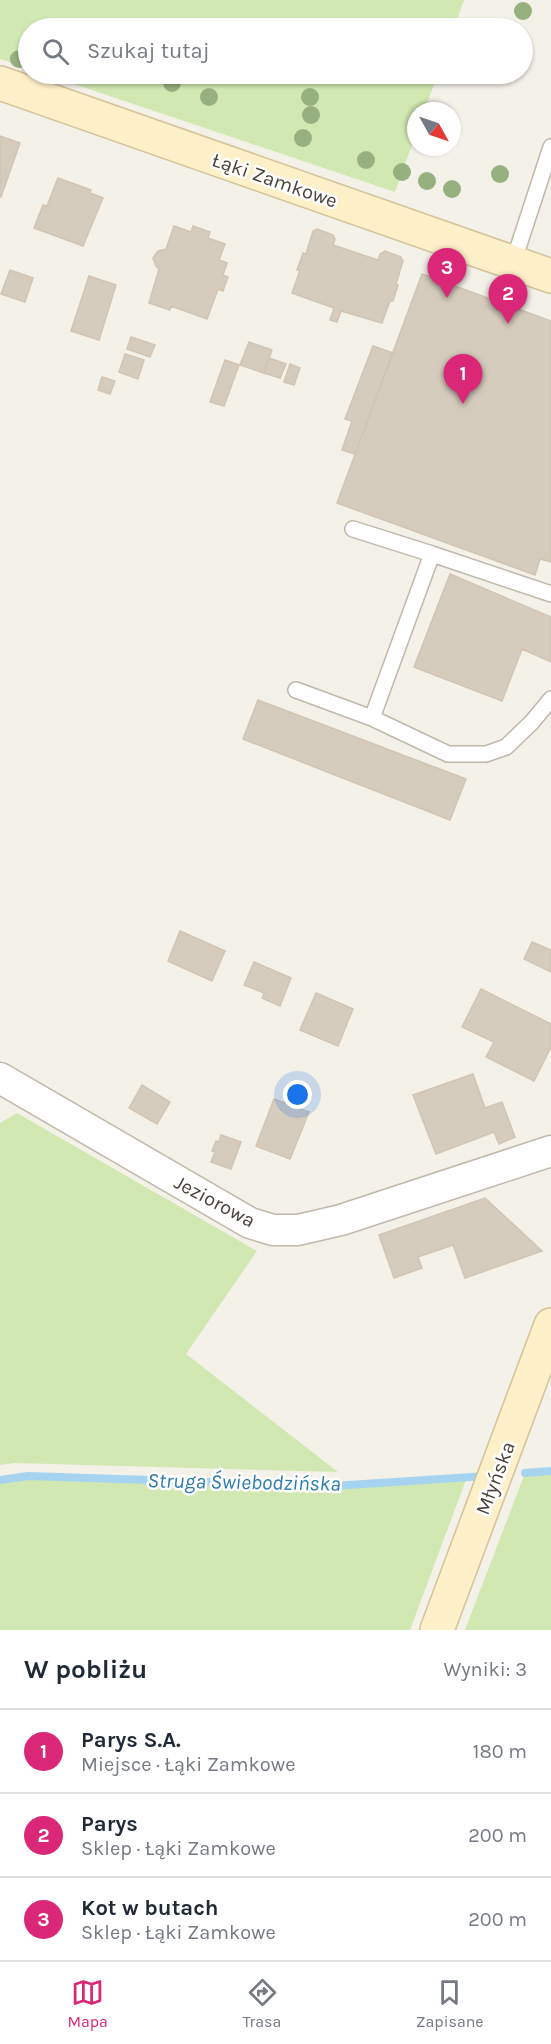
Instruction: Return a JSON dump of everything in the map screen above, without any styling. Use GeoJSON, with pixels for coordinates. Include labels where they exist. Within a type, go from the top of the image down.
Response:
{"type":"FeatureCollection","features":[{"type":"Feature","properties":{"kind":"street","name":"Łąki Zamkowe"},"geometry":{"type":"LineString","coordinates":[[0,83],[551,276]]}},
{"type":"Feature","properties":{"kind":"street","name":"Jeziorowa"},"geometry":{"type":"LineString","coordinates":[[0,1078],[241,1218],[273,1230],[298,1230],[341,1220],[551,1150]]}},
{"type":"Feature","properties":{"kind":"street","name":"Młyńska"},"geometry":{"type":"LineString","coordinates":[[437,1630],[551,1325]]}},
{"type":"Feature","properties":{"kind":"lane"},"geometry":{"type":"LineString","coordinates":[[513,263],[551,147]]}},
{"type":"Feature","properties":{"kind":"lane"},"geometry":{"type":"LineString","coordinates":[[353,529],[551,594]]}},
{"type":"Feature","properties":{"kind":"lane"},"geometry":{"type":"LineString","coordinates":[[372,718],[432,554]]}},
{"type":"Feature","properties":{"kind":"lane"},"geometry":{"type":"LineString","coordinates":[[296,690],[372,718],[448,754],[486,754],[506,747],[532,722],[551,699]]}},
{"type":"Feature","properties":{"kind":"green space"},"geometry":{"type":"Polygon","coordinates":[[[0,0],[464,0],[458,18],[18,18],[18,65],[0,59],[0,0]]]}},
{"type":"Feature","properties":{"kind":"green space"},"geometry":{"type":"Polygon","coordinates":[[[74,84],[434,84],[427,102],[407,102],[408,156],[395,192],[74,84]]]}},
{"type":"Feature","properties":{"kind":"green space"},"geometry":{"type":"Polygon","coordinates":[[[17,1113],[257,1251],[186,1354],[338,1472],[15,1463],[0,1465],[0,1123],[17,1113]]]}},
{"type":"Feature","properties":{"kind":"green space"},"geometry":{"type":"Polygon","coordinates":[[[551,1471],[551,1630],[465,1630],[525,1473],[551,1471]]]}},
{"type":"Feature","properties":{"kind":"green space"},"geometry":{"type":"Polygon","coordinates":[[[28,1476],[333,1486],[467,1477],[410,1630],[0,1630],[0,1479],[28,1476]]]}},
{"type":"Feature","properties":{"kind":"building"},"geometry":{"type":"Polygon","coordinates":[[[0,136],[20,143],[1,197],[0,196],[0,136]]]}},
{"type":"Feature","properties":{"kind":"building"},"geometry":{"type":"Polygon","coordinates":[[[58,178],[91,190],[90,193],[103,198],[83,246],[34,228],[43,205],[47,206],[58,178]]]}},
{"type":"Feature","properties":{"kind":"building"},"geometry":{"type":"Polygon","coordinates":[[[174,226],[191,232],[193,226],[210,232],[208,238],[225,244],[219,260],[227,263],[223,275],[228,277],[223,291],[218,289],[207,319],[171,306],[170,310],[149,303],[159,269],[153,258],[158,251],[166,249],[174,226]]]}},
{"type":"Feature","properties":{"kind":"building"},"geometry":{"type":"Polygon","coordinates":[[[317,229],[333,235],[335,239],[333,245],[378,260],[380,254],[385,251],[401,257],[403,261],[396,284],[398,285],[382,323],[341,311],[337,322],[330,320],[334,308],[292,293],[303,253],[306,254],[313,231],[317,229]]]}},
{"type":"Feature","properties":{"kind":"building"},"geometry":{"type":"Polygon","coordinates":[[[10,270],[33,278],[25,302],[1,294],[10,270]]]}},
{"type":"Feature","properties":{"kind":"building"},"geometry":{"type":"Polygon","coordinates":[[[422,274],[551,321],[551,562],[540,559],[535,575],[337,503],[422,274]]]}},
{"type":"Feature","properties":{"kind":"building"},"geometry":{"type":"Polygon","coordinates":[[[89,276],[116,285],[99,340],[71,331],[89,276]]]}},
{"type":"Feature","properties":{"kind":"building"},"geometry":{"type":"Polygon","coordinates":[[[131,337],[155,345],[150,357],[127,349],[131,337]]]}},
{"type":"Feature","properties":{"kind":"building"},"geometry":{"type":"Polygon","coordinates":[[[249,342],[272,350],[264,373],[240,365],[249,342]]]}},
{"type":"Feature","properties":{"kind":"building"},"geometry":{"type":"Polygon","coordinates":[[[373,346],[393,353],[355,454],[342,450],[352,421],[345,419],[373,346]]]}},
{"type":"Feature","properties":{"kind":"building"},"geometry":{"type":"Polygon","coordinates":[[[125,354],[144,360],[138,379],[119,372],[125,354]]]}},
{"type":"Feature","properties":{"kind":"building"},"geometry":{"type":"Polygon","coordinates":[[[269,358],[286,364],[280,378],[264,373],[269,358]]]}},
{"type":"Feature","properties":{"kind":"building"},"geometry":{"type":"Polygon","coordinates":[[[225,360],[239,365],[224,406],[210,402],[225,360]]]}},
{"type":"Feature","properties":{"kind":"building"},"geometry":{"type":"Polygon","coordinates":[[[290,364],[300,368],[294,385],[284,382],[290,364]]]}},
{"type":"Feature","properties":{"kind":"building"},"geometry":{"type":"Polygon","coordinates":[[[102,377],[115,381],[110,394],[98,390],[102,377]]]}},
{"type":"Feature","properties":{"kind":"building"},"geometry":{"type":"Polygon","coordinates":[[[450,574],[551,617],[551,662],[522,649],[502,701],[414,667],[450,574]]]}},
{"type":"Feature","properties":{"kind":"building"},"geometry":{"type":"Polygon","coordinates":[[[258,700],[466,779],[450,820],[243,739],[258,700]]]}},
{"type":"Feature","properties":{"kind":"building"},"geometry":{"type":"Polygon","coordinates":[[[180,931],[225,951],[212,981],[168,961],[180,931]]]}},
{"type":"Feature","properties":{"kind":"building"},"geometry":{"type":"Polygon","coordinates":[[[532,942],[551,950],[551,972],[524,959],[532,942]]]}},
{"type":"Feature","properties":{"kind":"building"},"geometry":{"type":"Polygon","coordinates":[[[254,962],[291,978],[280,1006],[262,998],[264,993],[244,985],[254,962]]]}},
{"type":"Feature","properties":{"kind":"building"},"geometry":{"type":"Polygon","coordinates":[[[481,989],[551,1024],[551,1047],[534,1081],[486,1057],[494,1042],[462,1027],[481,989]]]}},
{"type":"Feature","properties":{"kind":"building"},"geometry":{"type":"Polygon","coordinates":[[[316,993],[353,1009],[338,1046],[300,1030],[316,993]]]}},
{"type":"Feature","properties":{"kind":"building"},"geometry":{"type":"Polygon","coordinates":[[[473,1074],[485,1108],[502,1102],[515,1137],[499,1144],[494,1132],[436,1154],[413,1095],[473,1074]]]}},
{"type":"Feature","properties":{"kind":"building"},"geometry":{"type":"Polygon","coordinates":[[[142,1085],[170,1102],[157,1124],[129,1108],[142,1085]]]}},
{"type":"Feature","properties":{"kind":"building"},"geometry":{"type":"Polygon","coordinates":[[[274,1099],[309,1112],[290,1159],[256,1146],[274,1099]]]}},
{"type":"Feature","properties":{"kind":"building"},"geometry":{"type":"Polygon","coordinates":[[[221,1135],[241,1142],[231,1169],[211,1162],[215,1152],[212,1151],[221,1135]]]}},
{"type":"Feature","properties":{"kind":"building"},"geometry":{"type":"Polygon","coordinates":[[[485,1198],[542,1251],[465,1278],[453,1245],[418,1257],[422,1268],[394,1278],[379,1235],[485,1198]]]}},
{"type":"Feature","properties":{"kind":"waterway","name":"Struga Świebodzińska"},"geometry":{"type":"LineString","coordinates":[[525,1473],[551,1471]]}},
{"type":"Feature","properties":{"kind":"waterway","name":"Struga Świebodzińska"},"geometry":{"type":"LineString","coordinates":[[0,1480],[28,1476],[333,1486],[487,1476]]}},
{"type":"Feature","properties":{"kind":"place","name":"Kot w butach"},"geometry":{"type":"Point","coordinates":[447,298]}},
{"type":"Feature","properties":{"kind":"place","name":"Parys"},"geometry":{"type":"Point","coordinates":[508,324]}},
{"type":"Feature","properties":{"kind":"place","name":"Parys S.A."},"geometry":{"type":"Point","coordinates":[463,404]}}]}
